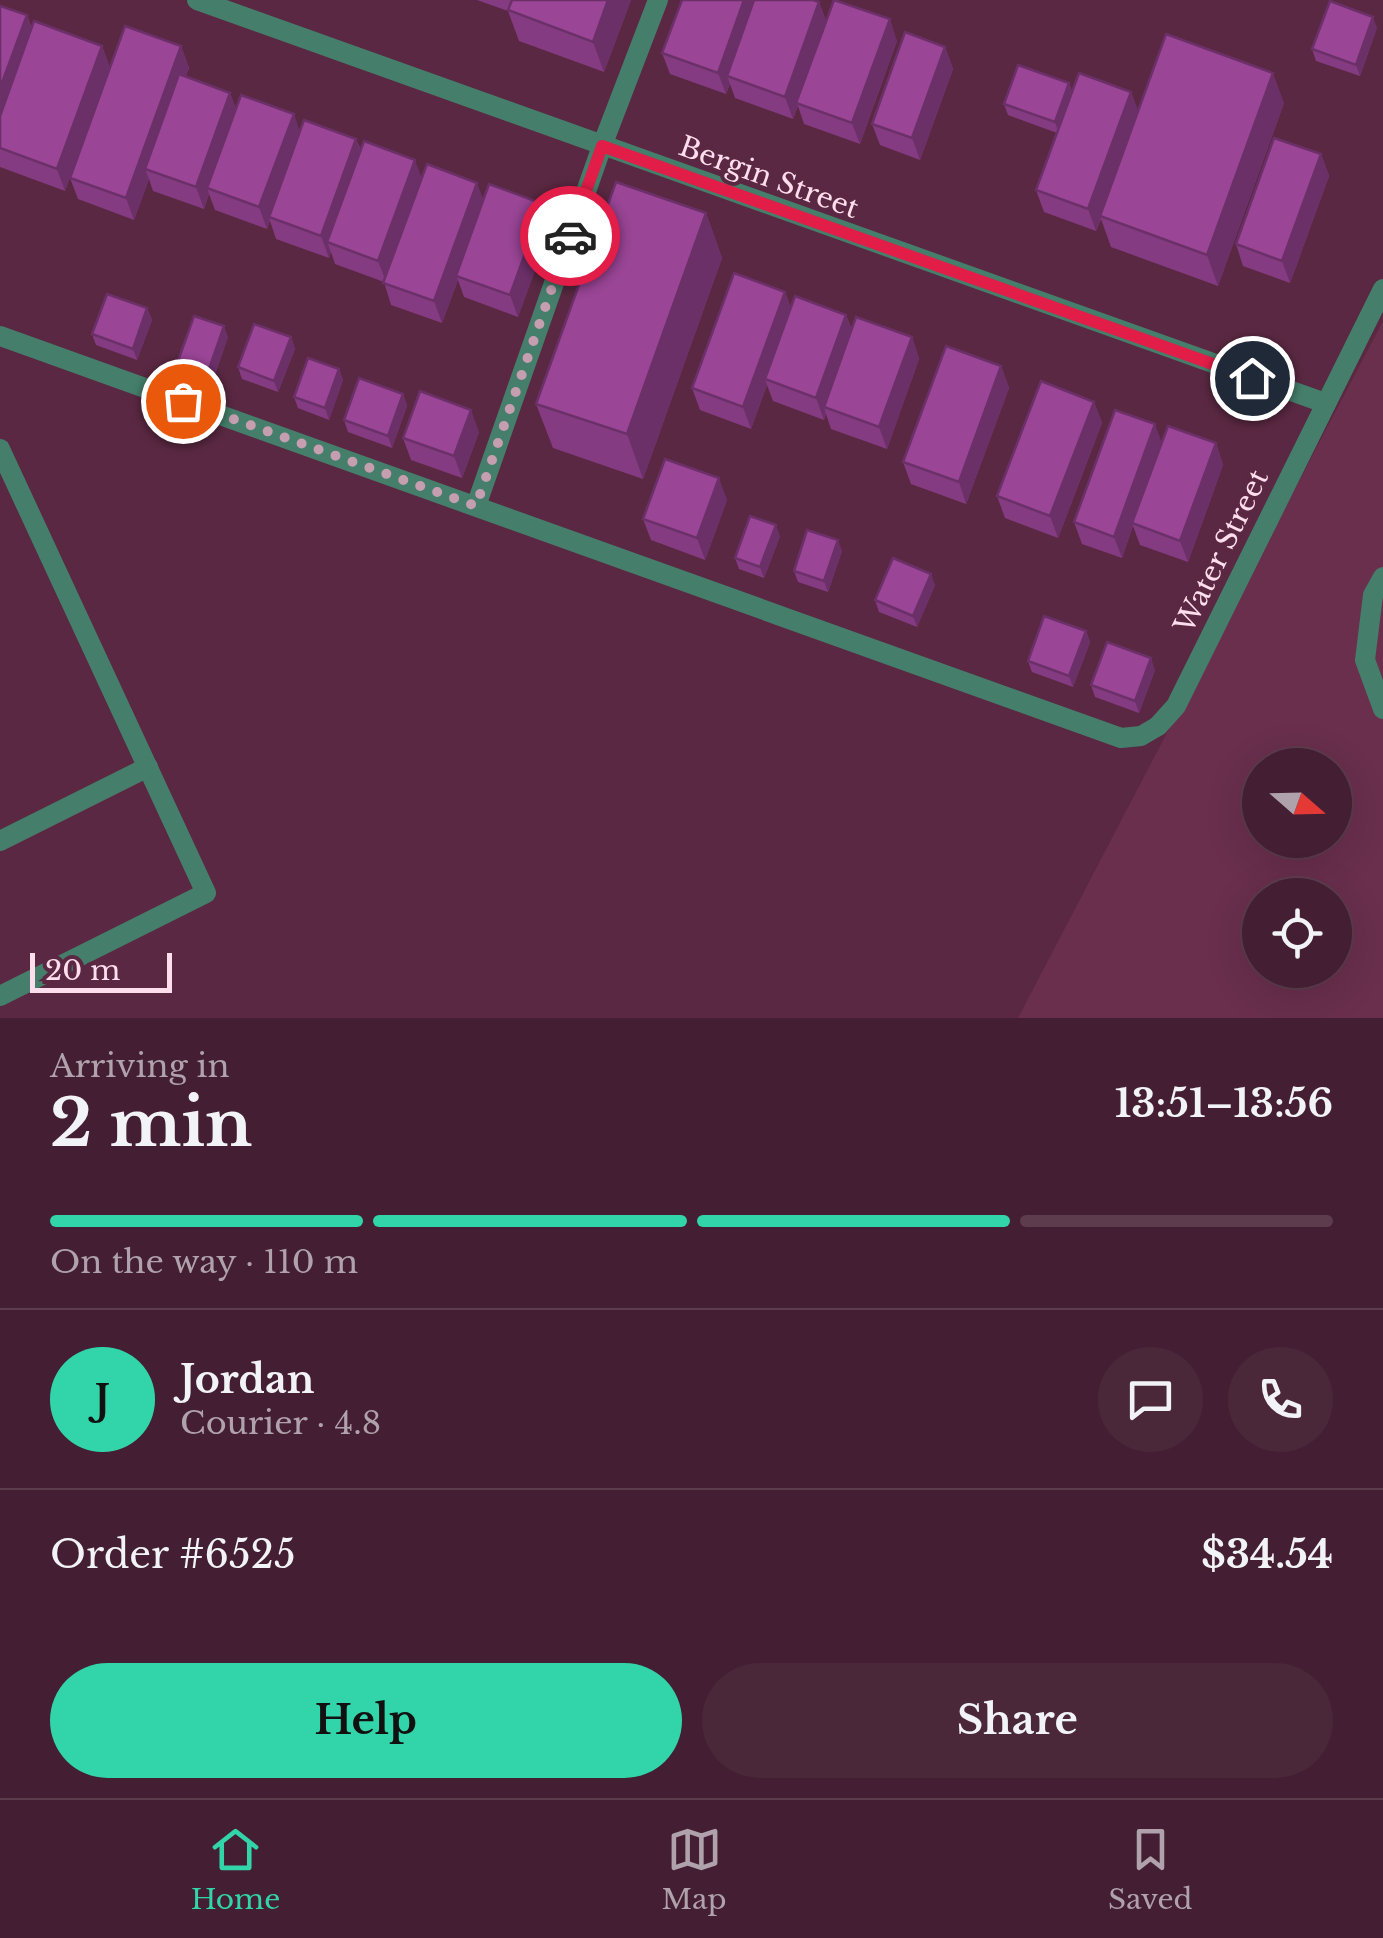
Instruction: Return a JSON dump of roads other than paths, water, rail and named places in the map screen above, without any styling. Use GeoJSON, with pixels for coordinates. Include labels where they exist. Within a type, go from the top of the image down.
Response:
{"type":"FeatureCollection","features":[{"type":"Feature","properties":{"kind":"street","name":"Bergin Street"},"geometry":{"type":"LineString","coordinates":[[196,0],[1324,403]]}},
{"type":"Feature","properties":{"kind":"street"},"geometry":{"type":"LineString","coordinates":[[0,336],[476,506],[602,146],[658,0]]}},
{"type":"Feature","properties":{"kind":"street","name":"Water Street"},"geometry":{"type":"LineString","coordinates":[[476,506],[1122,738],[1141,736],[1158,726],[1176,706],[1383,290]]}},
{"type":"Feature","properties":{"kind":"street"},"geometry":{"type":"LineString","coordinates":[[0,449],[206,893],[0,996]]}},
{"type":"Feature","properties":{"kind":"street"},"geometry":{"type":"LineString","coordinates":[[1383,577],[1373,595],[1365,660],[1383,709]]}},
{"type":"Feature","properties":{"kind":"street"},"geometry":{"type":"LineString","coordinates":[[0,840],[148,767]]}}]}
